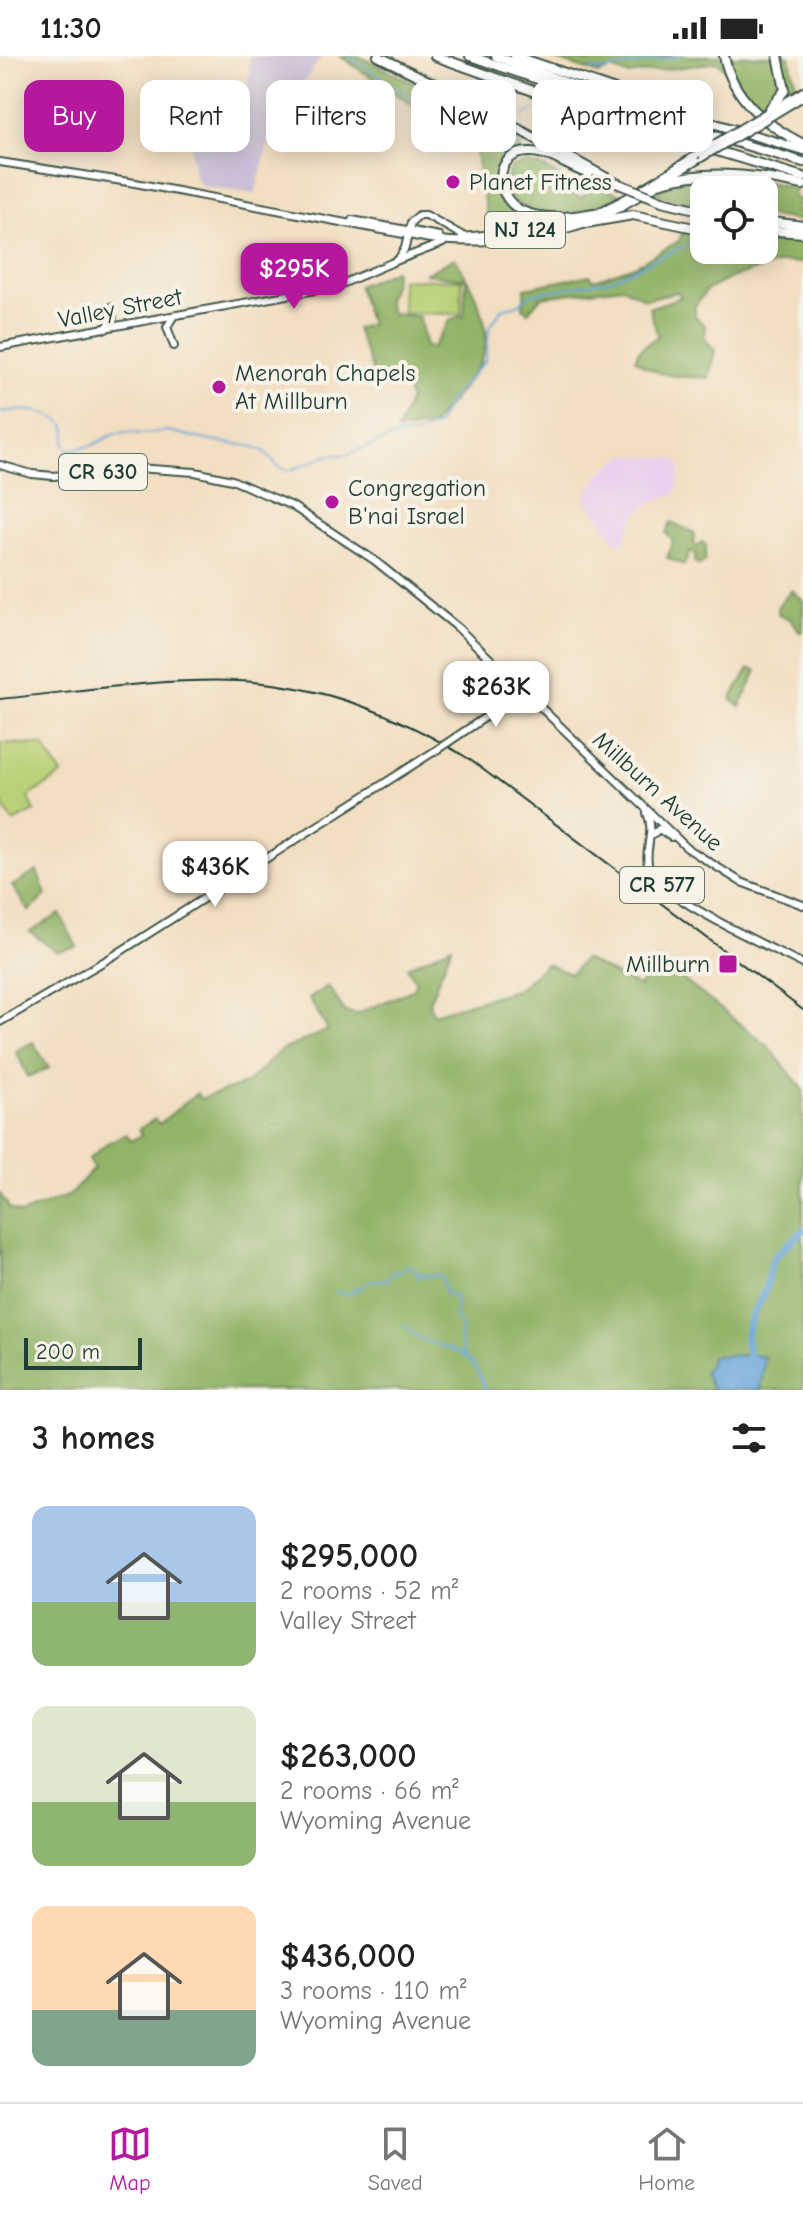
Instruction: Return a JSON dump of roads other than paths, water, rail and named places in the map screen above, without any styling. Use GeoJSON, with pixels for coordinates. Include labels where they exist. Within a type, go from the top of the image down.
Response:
{"type":"FeatureCollection","features":[{"type":"Feature","properties":{"kind":"highway"},"geometry":{"type":"LineString","coordinates":[[380,56],[614,182]]}},
{"type":"Feature","properties":{"kind":"highway"},"geometry":{"type":"LineString","coordinates":[[435,56],[617,121],[803,177]]}},
{"type":"Feature","properties":{"kind":"highway"},"geometry":{"type":"LineString","coordinates":[[470,56],[542,80]]}},
{"type":"Feature","properties":{"kind":"highway"},"geometry":{"type":"LineString","coordinates":[[496,56],[558,80]]}},
{"type":"Feature","properties":{"kind":"highway"},"geometry":{"type":"LineString","coordinates":[[515,56],[709,122],[803,150]]}},
{"type":"Feature","properties":{"kind":"highway"},"geometry":{"type":"LineString","coordinates":[[724,56],[734,84],[752,108],[772,126],[803,144]]}},
{"type":"Feature","properties":{"kind":"highway"},"geometry":{"type":"LineString","coordinates":[[770,114],[785,90],[778,56]]}},
{"type":"Feature","properties":{"kind":"highway"},"geometry":{"type":"LineString","coordinates":[[713,135],[803,162]]}},
{"type":"Feature","properties":{"kind":"highway"},"geometry":{"type":"LineString","coordinates":[[595,213],[553,218],[520,210],[502,192],[500,182],[503,169],[515,156],[534,152],[662,201],[690,208]]}},
{"type":"Feature","properties":{"kind":"highway"},"geometry":{"type":"LineString","coordinates":[[662,182],[710,173],[803,185]]}},
{"type":"Feature","properties":{"kind":"highway"},"geometry":{"type":"LineString","coordinates":[[586,223],[639,216],[690,227]]}},
{"type":"Feature","properties":{"kind":"highway"},"geometry":{"type":"LineString","coordinates":[[796,227],[803,233]]}},
{"type":"Feature","properties":{"kind":"main road","name":"NJ 124"},"geometry":{"type":"LineString","coordinates":[[409,233],[465,237],[544,228],[595,213],[803,94]]}},
{"type":"Feature","properties":{"kind":"main road","name":"NJ 124"},"geometry":{"type":"LineString","coordinates":[[0,162],[135,183],[449,242],[543,233],[586,223],[662,182],[699,156]]}},
{"type":"Feature","properties":{"kind":"main road"},"geometry":{"type":"LineString","coordinates":[[398,260],[415,217],[421,214],[465,237]]}},
{"type":"Feature","properties":{"kind":"main road","name":"Valley Street"},"geometry":{"type":"LineString","coordinates":[[0,347],[309,293],[347,283],[429,247],[449,242]]}},
{"type":"Feature","properties":{"kind":"main road"},"geometry":{"type":"LineString","coordinates":[[106,329],[113,317],[111,307]]}},
{"type":"Feature","properties":{"kind":"main road"},"geometry":{"type":"LineString","coordinates":[[174,315],[167,327],[174,346]]}},
{"type":"Feature","properties":{"kind":"main road","name":"Millburn Avenue"},"geometry":{"type":"LineString","coordinates":[[0,465],[53,476],[136,468],[219,476],[245,484],[307,514],[374,560],[457,627],[687,848],[741,882],[803,905]]}},
{"type":"Feature","properties":{"kind":"main road"},"geometry":{"type":"LineString","coordinates":[[0,1022],[115,955],[524,691]]}},
{"type":"Feature","properties":{"kind":"main road","name":"CR 577"},"geometry":{"type":"LineString","coordinates":[[643,807],[650,819],[648,865],[658,882],[695,908],[803,964]]}},
{"type":"Feature","properties":{"kind":"main road"},"geometry":{"type":"LineString","coordinates":[[651,837],[655,829],[659,829],[687,848]]}},
{"type":"Feature","properties":{"kind":"water"},"geometry":{"type":"Polygon","coordinates":[[[711,1356],[765,1357],[760,1390],[712,1390],[704,1371],[710,1364],[711,1356]]]}},
{"type":"Feature","properties":{"kind":"waterway"},"geometry":{"type":"LineString","coordinates":[[349,56],[411,98]]}},
{"type":"Feature","properties":{"kind":"waterway"},"geometry":{"type":"LineString","coordinates":[[590,69],[601,71],[680,56]]}},
{"type":"Feature","properties":{"kind":"waterway"},"geometry":{"type":"LineString","coordinates":[[523,116],[532,111]]}},
{"type":"Feature","properties":{"kind":"waterway"},"geometry":{"type":"LineString","coordinates":[[778,241],[793,236]]}},
{"type":"Feature","properties":{"kind":"waterway"},"geometry":{"type":"LineString","coordinates":[[0,413],[27,410],[55,418],[67,429],[65,444],[69,450],[91,446],[116,433],[168,431],[251,446],[264,451],[279,467],[288,471],[326,456],[348,454],[400,435],[415,435],[438,424],[450,400],[486,360],[489,328],[502,309],[518,305],[531,294],[610,280],[690,244]]}},
{"type":"Feature","properties":{"kind":"waterway"},"geometry":{"type":"LineString","coordinates":[[751,1364],[746,1334],[764,1294],[771,1264],[781,1250],[803,1231]]}},
{"type":"Feature","properties":{"kind":"waterway"},"geometry":{"type":"LineString","coordinates":[[336,1292],[351,1294],[356,1287],[360,1289],[372,1280],[387,1280],[394,1272],[399,1273],[408,1265],[418,1272],[418,1278],[423,1274],[429,1277],[437,1274],[444,1281],[445,1293],[448,1296],[453,1294],[457,1308],[454,1316],[462,1329],[460,1339],[464,1354]]}},
{"type":"Feature","properties":{"kind":"waterway"},"geometry":{"type":"LineString","coordinates":[[404,1324],[414,1334],[459,1353],[470,1361],[485,1390]]}},
{"type":"Feature","properties":{"kind":"railway"},"geometry":{"type":"LineString","coordinates":[[0,699],[149,683],[239,681],[300,689],[359,705],[415,729],[469,759],[803,1010]]}},
{"type":"Feature","properties":{"kind":"place","name":"Planet Fitness"},"geometry":{"type":"Point","coordinates":[453,182]}},
{"type":"Feature","properties":{"kind":"place","name":"Menorah Chapels At Millburn"},"geometry":{"type":"Point","coordinates":[219,387]}},
{"type":"Feature","properties":{"kind":"place","name":"Congregation B'nai Israel"},"geometry":{"type":"Point","coordinates":[332,502]}},
{"type":"Feature","properties":{"kind":"place","name":"Millburn"},"geometry":{"type":"Point","coordinates":[728,964]}}]}
